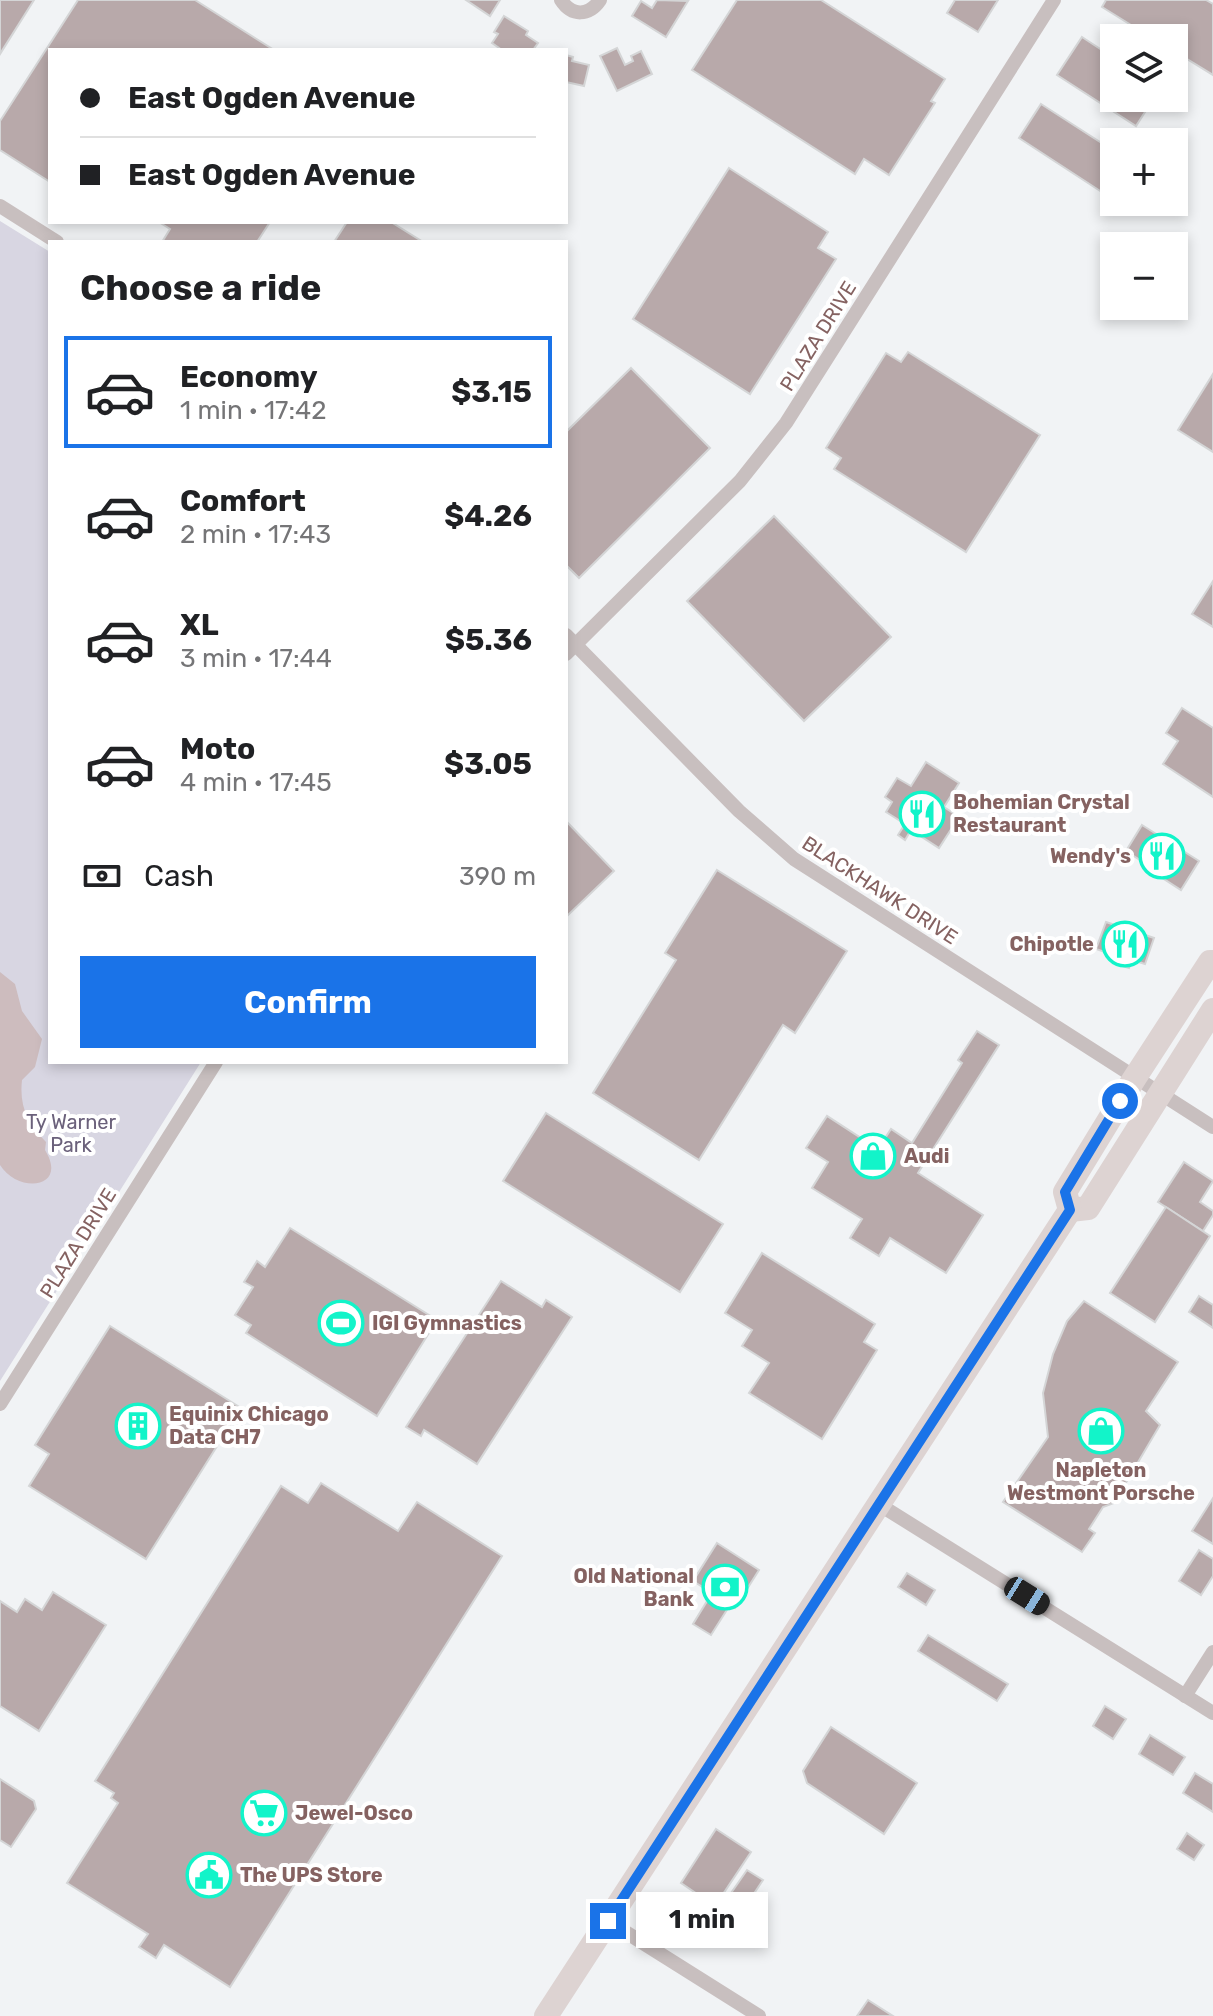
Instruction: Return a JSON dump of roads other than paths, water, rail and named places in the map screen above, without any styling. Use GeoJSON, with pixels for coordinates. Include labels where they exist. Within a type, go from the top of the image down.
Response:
{"type":"FeatureCollection","features":[{"type":"Feature","properties":{"kind":"main road"},"geometry":{"type":"LineString","coordinates":[[546,2016],[1070,1210],[1065,1192],[1134,1079],[1210,962],[1213,962]]}},
{"type":"Feature","properties":{"kind":"main road"},"geometry":{"type":"LineString","coordinates":[[1070,1210],[1088,1208],[1213,1010]]}},
{"type":"Feature","properties":{"kind":"street"},"geometry":{"type":"LineString","coordinates":[[561,0],[571,11],[586,13],[600,0]]}},
{"type":"Feature","properties":{"kind":"street","name":"PLAZA DRIVE"},"geometry":{"type":"LineString","coordinates":[[569,645],[740,481],[786,423],[1054,0]]}},
{"type":"Feature","properties":{"kind":"street"},"geometry":{"type":"LineString","coordinates":[[0,206],[54,240]]}},
{"type":"Feature","properties":{"kind":"street","name":"BLACKHAWK DRIVE"},"geometry":{"type":"LineString","coordinates":[[569,645],[739,811],[794,859],[1213,1127]]}},
{"type":"Feature","properties":{"kind":"street","name":"PLAZA DRIVE"},"geometry":{"type":"LineString","coordinates":[[0,1404],[215,1064]]}},
{"type":"Feature","properties":{"kind":"street"},"geometry":{"type":"LineString","coordinates":[[880,1505],[1213,1713]]}},
{"type":"Feature","properties":{"kind":"street"},"geometry":{"type":"LineString","coordinates":[[1185,1696],[1213,1652]]}},
{"type":"Feature","properties":{"kind":"street"},"geometry":{"type":"LineString","coordinates":[[608,1921],[759,2016]]}},
{"type":"Feature","properties":{"kind":"place","name":"Bohemian Crystal Restaurant"},"geometry":{"type":"Point","coordinates":[922,814]}},
{"type":"Feature","properties":{"kind":"place","name":"Wendy's"},"geometry":{"type":"Point","coordinates":[1162,856]}},
{"type":"Feature","properties":{"kind":"place","name":"Chipotle"},"geometry":{"type":"Point","coordinates":[1125,944]}},
{"type":"Feature","properties":{"kind":"place","name":"Audi"},"geometry":{"type":"Point","coordinates":[873,1156]}},
{"type":"Feature","properties":{"kind":"place","name":"IGI Gymnastics"},"geometry":{"type":"Point","coordinates":[341,1323]}},
{"type":"Feature","properties":{"kind":"place","name":"Equinix Chicago Data CH7"},"geometry":{"type":"Point","coordinates":[138,1426]}},
{"type":"Feature","properties":{"kind":"place","name":"Napleton Westmont Porsche"},"geometry":{"type":"Point","coordinates":[1101,1431]}},
{"type":"Feature","properties":{"kind":"place","name":"Old National Bank"},"geometry":{"type":"Point","coordinates":[725,1587]}},
{"type":"Feature","properties":{"kind":"place","name":"Jewel-Osco"},"geometry":{"type":"Point","coordinates":[264,1813]}},
{"type":"Feature","properties":{"kind":"place","name":"The UPS Store"},"geometry":{"type":"Point","coordinates":[209,1875]}},
{"type":"Feature","properties":{"kind":"park label","name":"Ty Warner Park"},"geometry":{"type":"Point","coordinates":[71,1134]}}]}
